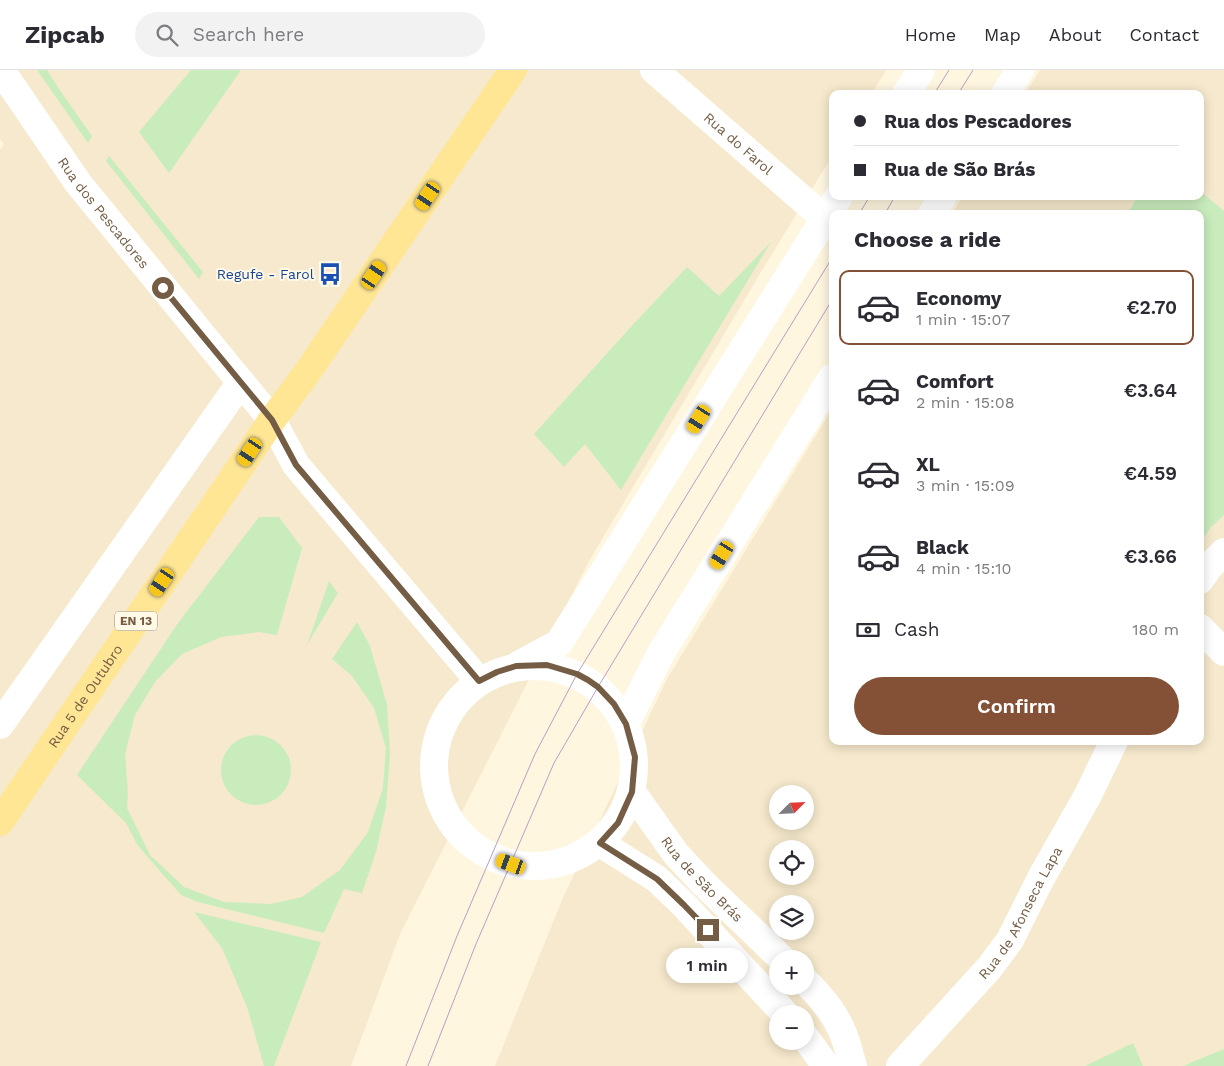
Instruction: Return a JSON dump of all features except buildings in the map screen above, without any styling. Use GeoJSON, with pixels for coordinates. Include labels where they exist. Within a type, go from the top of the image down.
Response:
{"type":"FeatureCollection","features":[{"type":"Feature","properties":{"kind":"main road","name":"EN 13"},"geometry":{"type":"LineString","coordinates":[[272,420],[310,370],[513,70]]}},
{"type":"Feature","properties":{"kind":"main road","name":"Rua 5 de Outubro"},"geometry":{"type":"LineString","coordinates":[[0,822],[272,420]]}},
{"type":"Feature","properties":{"kind":"street","name":"Rua dos Pescadores"},"geometry":{"type":"LineString","coordinates":[[1,70],[78,183],[272,420]]}},
{"type":"Feature","properties":{"kind":"street","name":"Rua do Farol"},"geometry":{"type":"LineString","coordinates":[[654,70],[831,207]]}},
{"type":"Feature","properties":{"kind":"street"},"geometry":{"type":"LineString","coordinates":[[908,90],[921,70]]}},
{"type":"Feature","properties":{"kind":"street"},"geometry":{"type":"LineString","coordinates":[[1008,90],[1020,70]]}},
{"type":"Feature","properties":{"kind":"street"},"geometry":{"type":"LineString","coordinates":[[516,666],[547,665],[577,674],[598,687],[614,704],[626,724],[635,757],[632,792],[618,823],[600,843],[578,857],[552,865],[532,867],[511,864],[490,857],[468,841],[450,821],[437,792],[434,760],[440,729],[456,702],[479,681],[497,672],[516,666],[559,643],[829,210]]}},
{"type":"Feature","properties":{"kind":"street"},"geometry":{"type":"LineString","coordinates":[[0,725],[241,382]]}},
{"type":"Feature","properties":{"kind":"street"},"geometry":{"type":"LineString","coordinates":[[626,724],[661,653],[829,383]]}},
{"type":"Feature","properties":{"kind":"street"},"geometry":{"type":"LineString","coordinates":[[272,420],[296,465],[479,681]]}},
{"type":"Feature","properties":{"kind":"street"},"geometry":{"type":"LineString","coordinates":[[1204,574],[1224,552]]}},
{"type":"Feature","properties":{"kind":"street"},"geometry":{"type":"LineString","coordinates":[[1204,632],[1224,652]]}},
{"type":"Feature","properties":{"kind":"street","name":"Rua de Afonseca Lapa"},"geometry":{"type":"LineString","coordinates":[[900,1066],[990,966],[1010,940],[1112,745]]}},
{"type":"Feature","properties":{"kind":"street","name":"Rua de São Brás"},"geometry":{"type":"LineString","coordinates":[[632,792],[676,854],[704,884],[773,950]]}},
{"type":"Feature","properties":{"kind":"street"},"geometry":{"type":"LineString","coordinates":[[600,843],[657,879],[684,905],[777,1005]]}},
{"type":"Feature","properties":{"kind":"street"},"geometry":{"type":"LineString","coordinates":[[814,990],[832,1013],[844,1034],[853,1066]]}},
{"type":"Feature","properties":{"kind":"street"},"geometry":{"type":"LineString","coordinates":[[814,1049],[826,1066]]}},
{"type":"Feature","properties":{"kind":"shaded area"},"geometry":{"type":"Polygon","coordinates":[[[0,70],[886,70],[874,90],[829,90],[829,161],[589,561],[400,934],[351,1066],[0,1066],[0,150],[4,144],[0,139],[0,70]]]}},
{"type":"Feature","properties":{"kind":"shaded area"},"geometry":{"type":"Polygon","coordinates":[[[1040,70],[1224,70],[1224,1066],[495,1066],[562,900],[667,679],[829,414],[829,745],[1204,745],[1204,210],[954,210],[961,200],[1204,200],[1204,90],[1028,90],[1040,70]]]}},
{"type":"Feature","properties":{"kind":"green space"},"geometry":{"type":"Polygon","coordinates":[[[37,70],[47,70],[92,136],[88,143],[37,70]]]}},
{"type":"Feature","properties":{"kind":"green space"},"geometry":{"type":"Polygon","coordinates":[[[191,70],[241,70],[169,173],[139,132],[191,70]]]}},
{"type":"Feature","properties":{"kind":"green space"},"geometry":{"type":"Polygon","coordinates":[[[109,156],[203,272],[199,279],[106,161],[109,156]]]}},
{"type":"Feature","properties":{"kind":"green space"},"geometry":{"type":"Polygon","coordinates":[[[1204,194],[1224,211],[1224,515],[1211,527],[1204,537],[1204,210],[1129,210],[1136,200],[1204,200],[1204,194]]]}},
{"type":"Feature","properties":{"kind":"green space"},"geometry":{"type":"Polygon","coordinates":[[[771,242],[621,490],[585,444],[564,467],[534,434],[629,329],[687,267],[719,296],[771,242]]]}},
{"type":"Feature","properties":{"kind":"green space"},"geometry":{"type":"Polygon","coordinates":[[[259,517],[279,517],[302,548],[277,635],[259,632],[221,637],[182,654],[155,682],[135,715],[125,754],[128,793],[127,808],[150,855],[184,887],[224,902],[271,904],[302,897],[340,870],[368,832],[383,788],[386,748],[374,708],[352,676],[332,659],[357,622],[370,646],[387,705],[390,753],[386,807],[376,852],[362,893],[344,889],[324,933],[198,902],[181,895],[138,846],[126,823],[77,775],[178,623],[259,517]]]}},
{"type":"Feature","properties":{"kind":"green space"},"geometry":{"type":"Polygon","coordinates":[[[329,581],[338,593],[307,645],[329,581]]]}},
{"type":"Feature","properties":{"kind":"green space"},"geometry":{"type":"Polygon","coordinates":[[[263,735],[276,741],[285,750],[289,756],[291,770],[289,784],[281,795],[270,803],[249,805],[242,803],[231,795],[223,784],[221,763],[223,756],[231,745],[242,737],[263,735]]]}},
{"type":"Feature","properties":{"kind":"green space"},"geometry":{"type":"Polygon","coordinates":[[[194,912],[321,942],[274,1066],[264,1066],[247,1007],[222,948],[194,912]]]}},
{"type":"Feature","properties":{"kind":"green space"},"geometry":{"type":"Polygon","coordinates":[[[1133,1043],[1143,1066],[1085,1066],[1133,1043]]]}},
{"type":"Feature","properties":{"kind":"green space"},"geometry":{"type":"Polygon","coordinates":[[[1224,1049],[1224,1066],[1183,1066],[1224,1049]]]}},
{"type":"Feature","properties":{"kind":"tram line"},"geometry":{"type":"LineString","coordinates":[[936,90],[949,70]]}},
{"type":"Feature","properties":{"kind":"tram line"},"geometry":{"type":"LineString","coordinates":[[960,90],[973,70]]}},
{"type":"Feature","properties":{"kind":"tram line"},"geometry":{"type":"LineString","coordinates":[[861,210],[868,200]]}},
{"type":"Feature","properties":{"kind":"tram line"},"geometry":{"type":"LineString","coordinates":[[887,210],[893,200]]}},
{"type":"Feature","properties":{"kind":"tram line"},"geometry":{"type":"LineString","coordinates":[[406,1066],[457,936],[535,754],[577,674],[829,263]]}},
{"type":"Feature","properties":{"kind":"tram line"},"geometry":{"type":"LineString","coordinates":[[428,1066],[476,944],[554,763],[829,305]]}},
{"type":"Feature","properties":{"kind":"place","name":"Regufe - Farol"},"geometry":{"type":"Point","coordinates":[330,274]}},
{"type":"Feature","properties":{"kind":"route"},"geometry":{"type":"LineString","coordinates":[[163,288],[272,420],[296,465],[479,681],[497,672],[516,666],[547,665],[577,674],[588,680],[598,687],[614,704],[626,724],[635,757],[632,792],[618,823],[600,843],[657,879],[708,930]]}}]}
